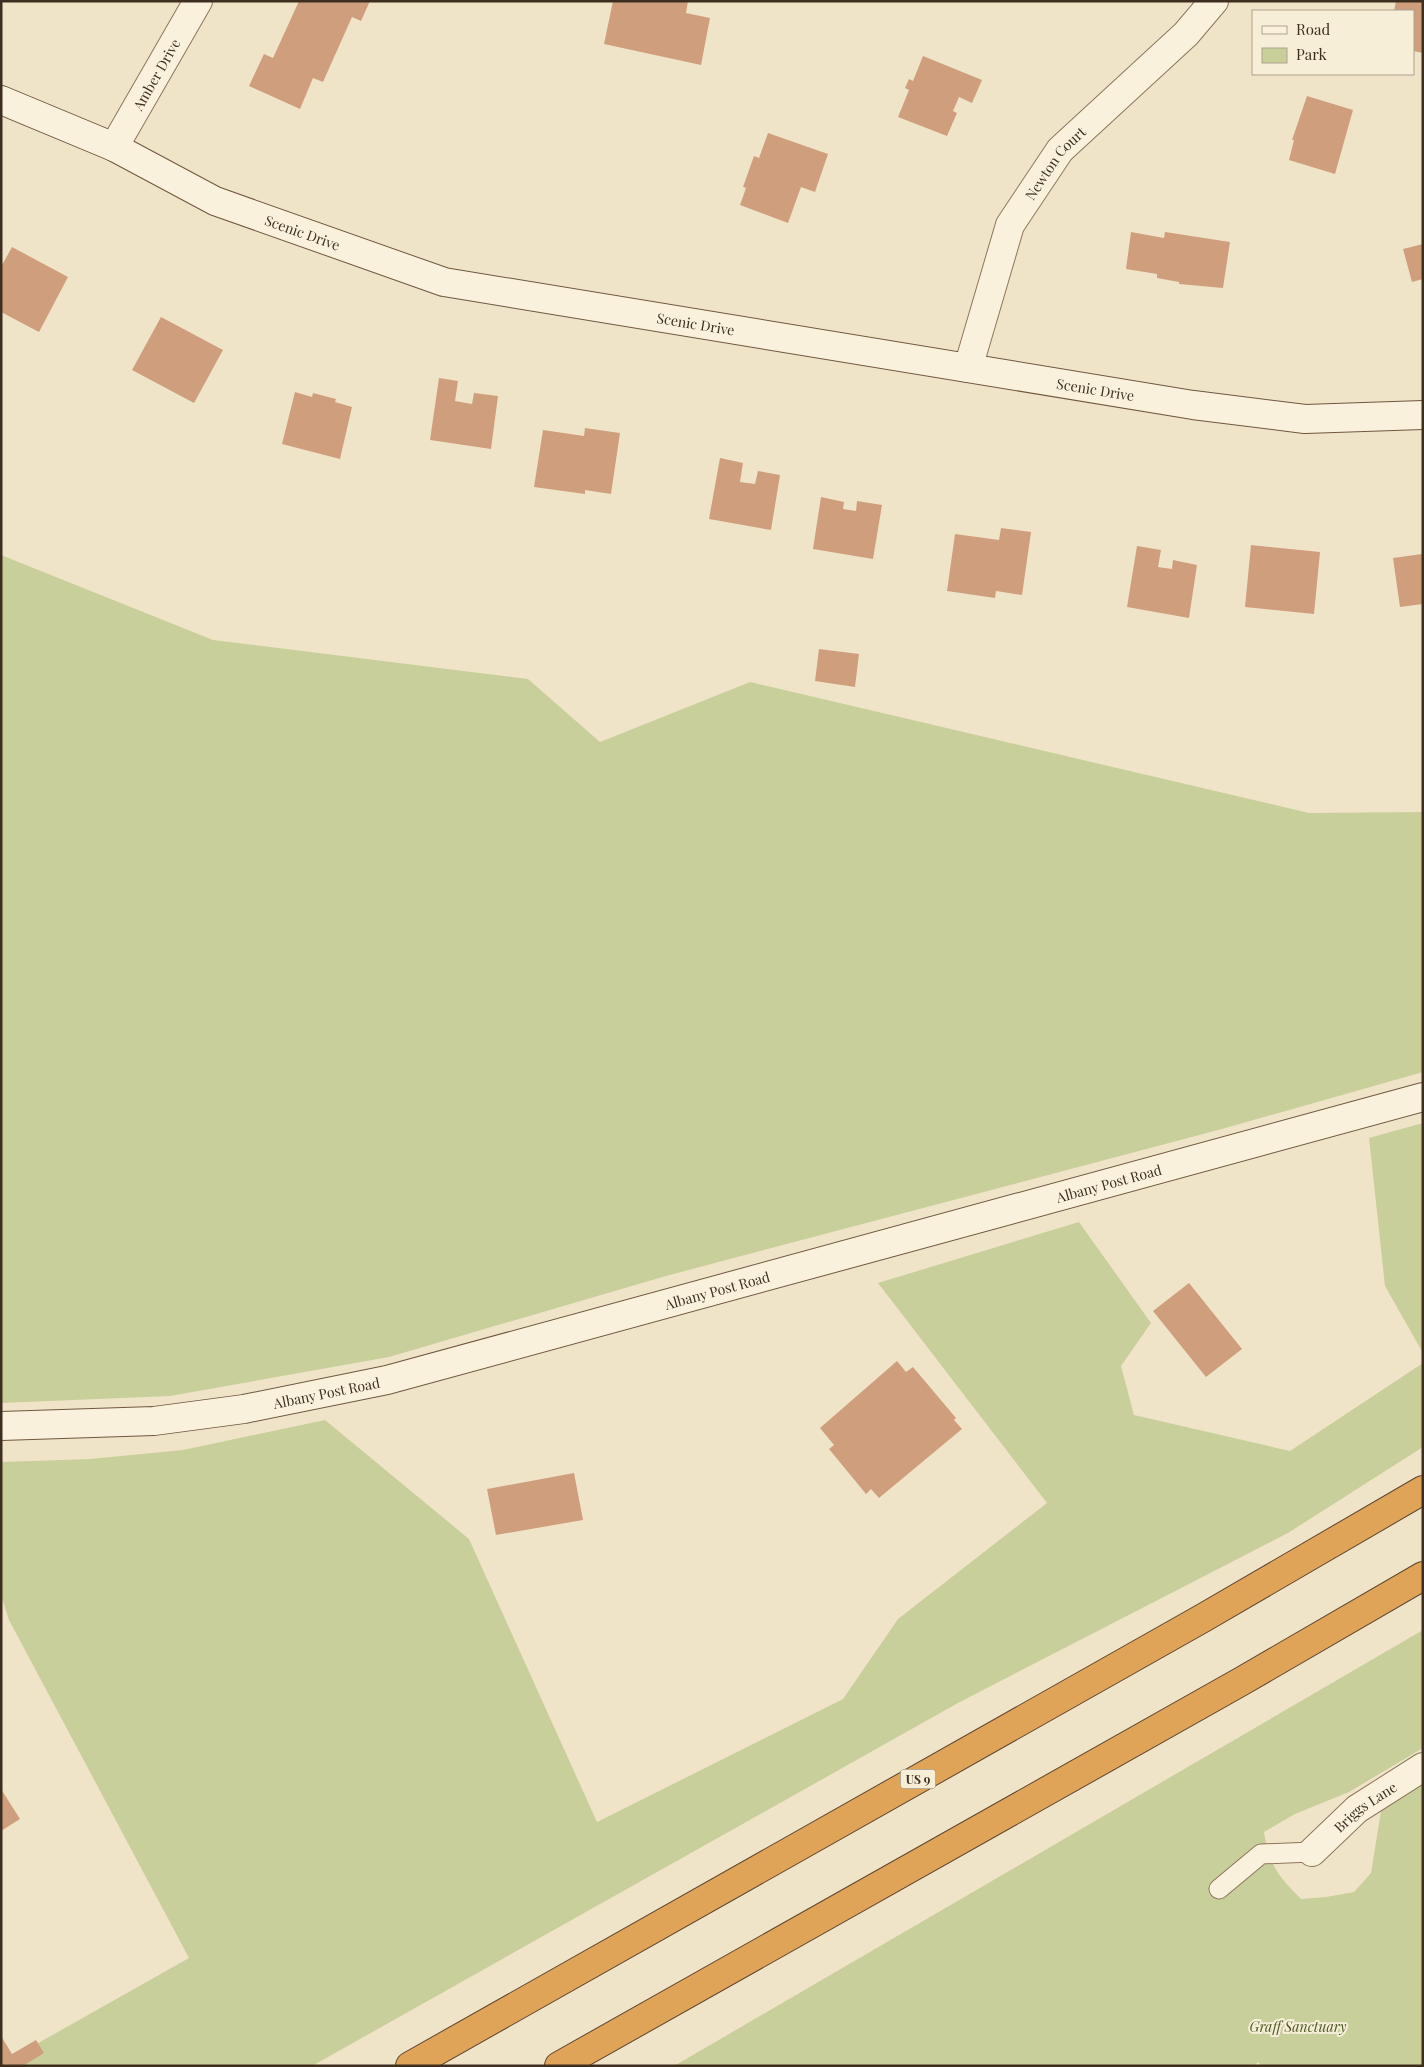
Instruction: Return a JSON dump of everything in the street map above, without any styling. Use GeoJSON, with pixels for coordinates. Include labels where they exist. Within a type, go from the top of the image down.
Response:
{"type":"FeatureCollection","features":[{"type":"Feature","properties":{"kind":"highway","name":"US 9"},"geometry":{"type":"LineString","coordinates":[[410,2066],[1203,1618],[1423,1490]]}},
{"type":"Feature","properties":{"kind":"highway"},"geometry":{"type":"LineString","coordinates":[[559,2066],[1242,1681],[1423,1576]]}},
{"type":"Feature","properties":{"kind":"street","name":"Amber Drive"},"geometry":{"type":"LineString","coordinates":[[114,147],[198,1]]}},
{"type":"Feature","properties":{"kind":"street","name":"Newton Court"},"geometry":{"type":"LineString","coordinates":[[968,368],[1010,225],[1060,150],[1186,34],[1214,1]]}},
{"type":"Feature","properties":{"kind":"street","name":"Scenic Drive"},"geometry":{"type":"LineString","coordinates":[[1,100],[114,147],[215,201],[444,282],[1193,405],[1305,419],[1423,414]]}},
{"type":"Feature","properties":{"kind":"street","name":"Albany Post Road"},"geometry":{"type":"LineString","coordinates":[[1,1426],[154,1421],[244,1409],[387,1380],[1423,1097]]}},
{"type":"Feature","properties":{"kind":"street","name":"Briggs Lane"},"geometry":{"type":"LineString","coordinates":[[1312,1852],[1357,1809],[1423,1767]]}},
{"type":"Feature","properties":{"kind":"lane"},"geometry":{"type":"LineString","coordinates":[[1219,1889],[1262,1854],[1312,1852]]}},
{"type":"Feature","properties":{"kind":"green space"},"geometry":{"type":"Polygon","coordinates":[[[1,555],[213,640],[528,679],[600,742],[750,682],[1309,813],[1423,812],[1423,1072],[1222,1129],[666,1276],[389,1357],[170,1396],[1,1403],[1,555]]]}},
{"type":"Feature","properties":{"kind":"green space"},"geometry":{"type":"Polygon","coordinates":[[[1423,1123],[1423,1353],[1385,1286],[1369,1138],[1423,1123]]]}},
{"type":"Feature","properties":{"kind":"green space"},"geometry":{"type":"Polygon","coordinates":[[[1079,1222],[1151,1323],[1121,1366],[1134,1415],[1290,1451],[1423,1363],[1423,1447],[1288,1533],[958,1703],[312,2066],[1,2066],[1,2064],[189,1958],[9,1620],[1,1595],[1,1462],[90,1459],[183,1450],[325,1420],[469,1539],[597,1822],[843,1699],[898,1619],[1047,1503],[878,1283],[1079,1222]]]}},
{"type":"Feature","properties":{"kind":"green space","name":"Graff Sanctuary"},"geometry":{"type":"Polygon","coordinates":[[[1423,1630],[1423,1748],[1349,1792],[1295,1814],[1264,1832],[1272,1862],[1286,1883],[1301,1899],[1354,1892],[1371,1873],[1381,1811],[1423,1783],[1423,2066],[1262,2066],[1258,2062],[1254,2066],[674,2066],[1423,1630]]]}},
{"type":"Feature","properties":{"kind":"building"},"geometry":{"type":"Polygon","coordinates":[[[299,1],[370,1],[361,21],[352,17],[323,82],[313,78],[300,109],[249,86],[264,54],[273,58],[299,1]]]}},
{"type":"Feature","properties":{"kind":"building"},"geometry":{"type":"Polygon","coordinates":[[[613,1],[688,1],[686,13],[710,18],[701,65],[604,44],[613,1]]]}},
{"type":"Feature","properties":{"kind":"building"},"geometry":{"type":"Polygon","coordinates":[[[1396,1],[1423,1],[1423,53],[1414,51],[1414,10],[1394,10],[1396,1]]]}},
{"type":"Feature","properties":{"kind":"building"},"geometry":{"type":"Polygon","coordinates":[[[923,56],[982,80],[972,103],[959,97],[953,111],[957,113],[947,136],[898,117],[909,90],[905,88],[909,79],[913,81],[923,56]]]}},
{"type":"Feature","properties":{"kind":"building"},"geometry":{"type":"Polygon","coordinates":[[[1307,96],[1353,110],[1335,174],[1289,160],[1294,140],[1292,140],[1307,96]]]}},
{"type":"Feature","properties":{"kind":"building"},"geometry":{"type":"Polygon","coordinates":[[[768,133],[828,154],[815,192],[801,187],[788,223],[740,205],[746,188],[743,187],[754,156],[759,158],[768,133]]]}},
{"type":"Feature","properties":{"kind":"building"},"geometry":{"type":"Polygon","coordinates":[[[1131,232],[1164,238],[1165,232],[1230,242],[1223,288],[1179,284],[1179,282],[1157,278],[1157,274],[1126,269],[1131,232]]]}},
{"type":"Feature","properties":{"kind":"building"},"geometry":{"type":"Polygon","coordinates":[[[1423,244],[1423,279],[1412,282],[1403,249],[1423,244]]]}},
{"type":"Feature","properties":{"kind":"building"},"geometry":{"type":"Polygon","coordinates":[[[12,247],[68,277],[39,332],[1,312],[1,267],[12,247]]]}},
{"type":"Feature","properties":{"kind":"building"},"geometry":{"type":"Polygon","coordinates":[[[161,317],[223,350],[194,403],[132,370],[161,317]]]}},
{"type":"Feature","properties":{"kind":"building"},"geometry":{"type":"Polygon","coordinates":[[[439,378],[458,381],[455,401],[472,404],[474,393],[498,396],[491,449],[430,440],[439,378]]]}},
{"type":"Feature","properties":{"kind":"building"},"geometry":{"type":"Polygon","coordinates":[[[295,392],[312,397],[313,393],[336,399],[335,402],[352,407],[340,459],[282,444],[295,392]]]}},
{"type":"Feature","properties":{"kind":"building"},"geometry":{"type":"Polygon","coordinates":[[[585,428],[620,433],[611,494],[585,490],[585,494],[534,487],[543,430],[584,436],[585,428]]]}},
{"type":"Feature","properties":{"kind":"building"},"geometry":{"type":"Polygon","coordinates":[[[720,458],[743,463],[740,482],[755,484],[758,471],[780,475],[771,530],[709,519],[720,458]]]}},
{"type":"Feature","properties":{"kind":"building"},"geometry":{"type":"Polygon","coordinates":[[[821,497],[844,502],[843,509],[856,511],[857,501],[882,505],[873,559],[813,549],[821,497]]]}},
{"type":"Feature","properties":{"kind":"building"},"geometry":{"type":"Polygon","coordinates":[[[1001,528],[1031,532],[1022,595],[996,591],[995,598],[947,591],[955,534],[999,540],[1001,528]]]}},
{"type":"Feature","properties":{"kind":"building"},"geometry":{"type":"Polygon","coordinates":[[[1251,545],[1320,552],[1314,614],[1245,607],[1251,545]]]}},
{"type":"Feature","properties":{"kind":"building"},"geometry":{"type":"Polygon","coordinates":[[[1137,546],[1161,550],[1158,567],[1172,569],[1173,560],[1197,565],[1189,618],[1127,607],[1137,546]]]}},
{"type":"Feature","properties":{"kind":"building"},"geometry":{"type":"Polygon","coordinates":[[[1422,554],[1423,604],[1400,607],[1393,558],[1422,554]]]}},
{"type":"Feature","properties":{"kind":"building"},"geometry":{"type":"Polygon","coordinates":[[[819,649],[859,654],[855,687],[815,681],[819,649]]]}},
{"type":"Feature","properties":{"kind":"building"},"geometry":{"type":"Polygon","coordinates":[[[1189,1283],[1242,1349],[1206,1377],[1153,1311],[1189,1283]]]}},
{"type":"Feature","properties":{"kind":"building"},"geometry":{"type":"Polygon","coordinates":[[[897,1361],[906,1372],[913,1367],[956,1418],[954,1420],[962,1429],[879,1498],[871,1489],[866,1494],[829,1449],[834,1445],[820,1428],[897,1361]]]}},
{"type":"Feature","properties":{"kind":"building"},"geometry":{"type":"Polygon","coordinates":[[[574,1473],[583,1520],[496,1535],[487,1489],[574,1473]]]}},
{"type":"Feature","properties":{"kind":"building"},"geometry":{"type":"Polygon","coordinates":[[[1,1789],[20,1819],[1,1831],[1,1789]]]}},
{"type":"Feature","properties":{"kind":"building"},"geometry":{"type":"Polygon","coordinates":[[[1,2036],[12,2054],[36,2040],[44,2053],[23,2066],[1,2066],[1,2036]]]}}]}
